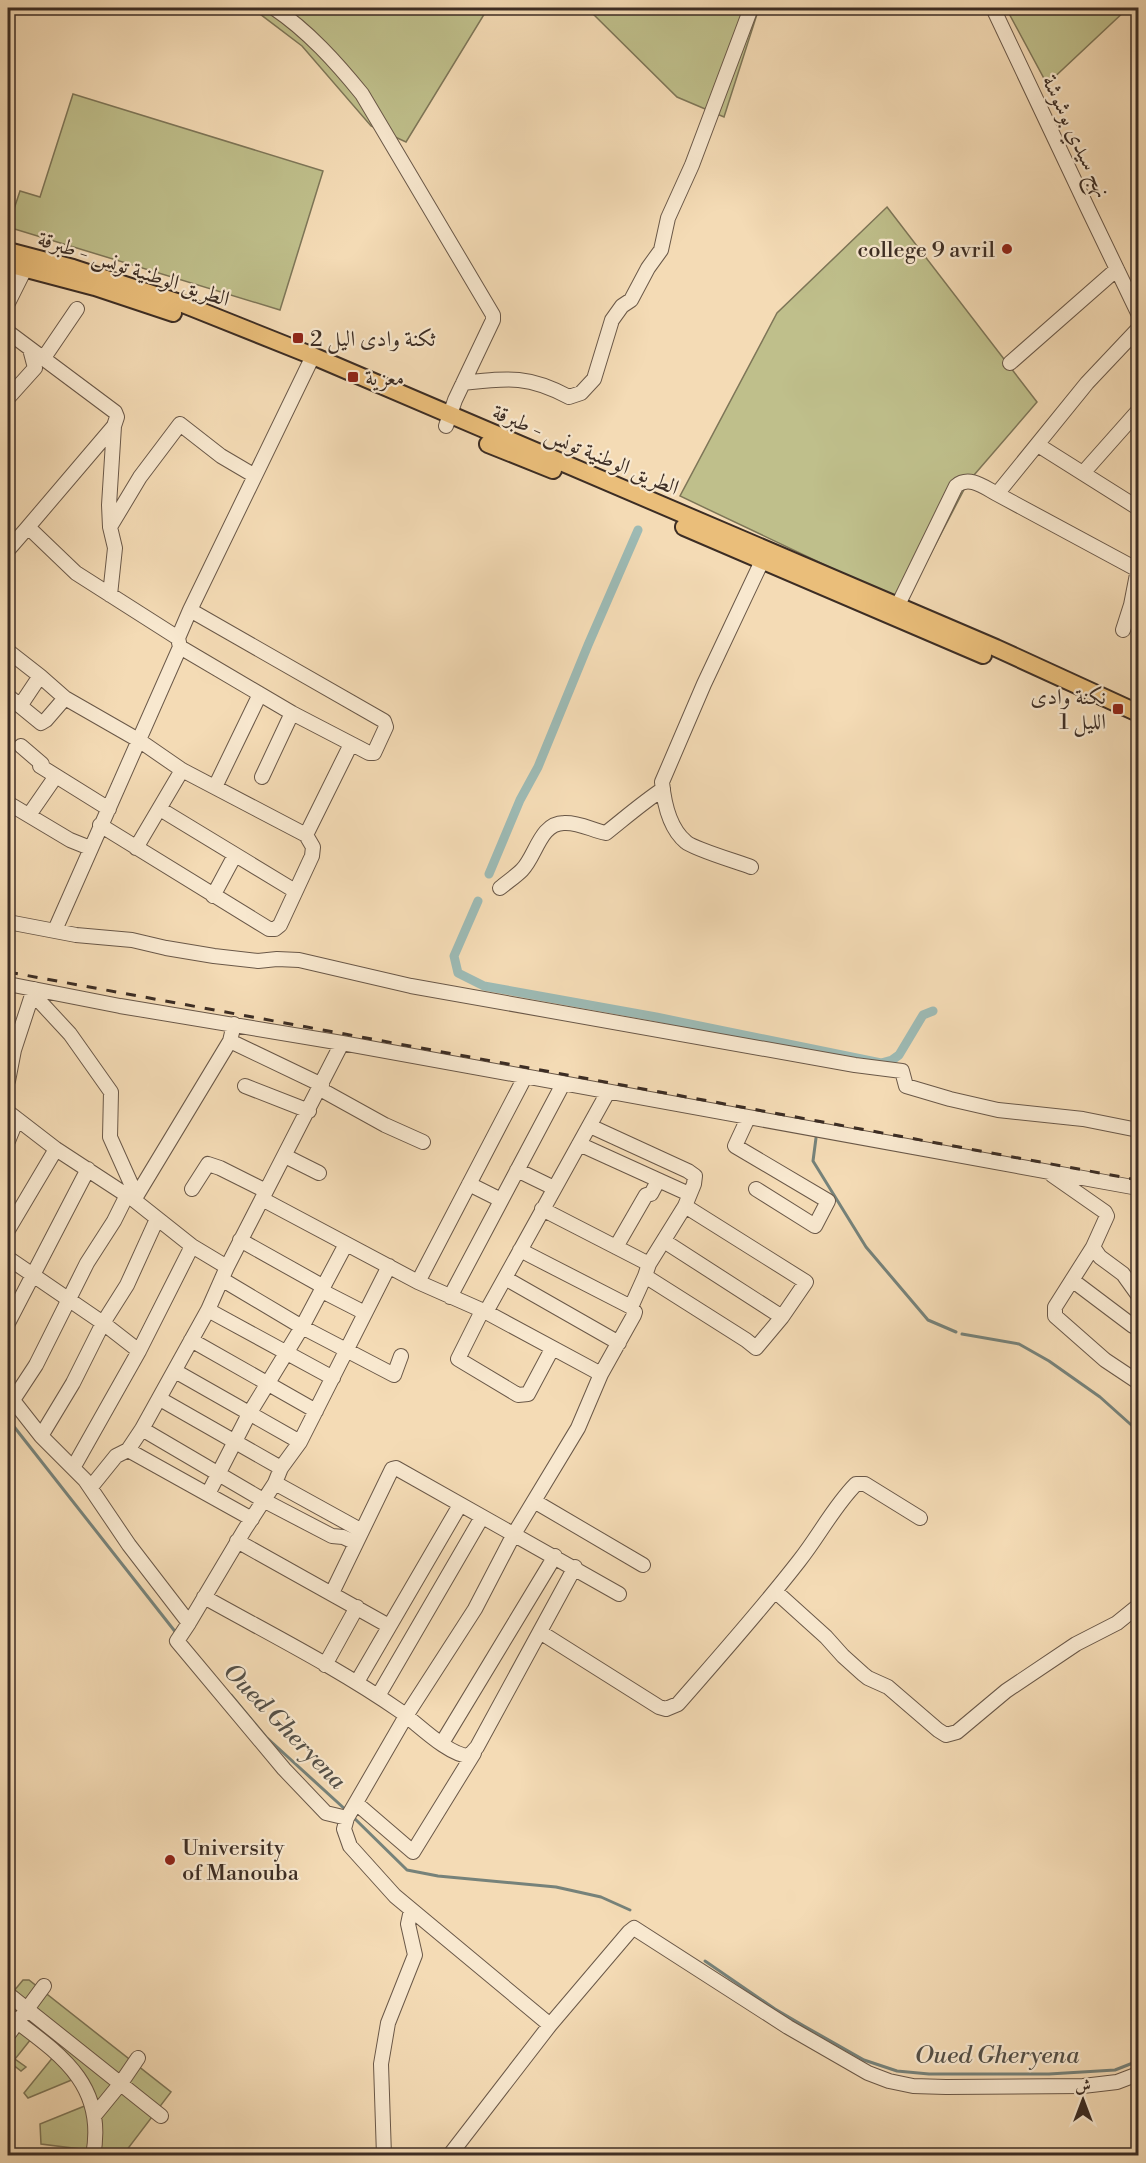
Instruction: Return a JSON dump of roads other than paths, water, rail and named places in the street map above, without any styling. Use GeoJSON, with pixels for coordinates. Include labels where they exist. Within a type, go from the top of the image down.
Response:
{"type":"FeatureCollection","features":[{"type":"Feature","properties":{"kind":"main road","name":"الطريق الوطنية تونس - طبرقة"},"geometry":{"type":"LineString","coordinates":[[8,251],[73,268],[183,304],[762,561],[928,627],[996,648],[1138,713]]}},
{"type":"Feature","properties":{"kind":"main road","name":"الطريق الوطنية تونس - طبرقة"},"geometry":{"type":"LineString","coordinates":[[8,264],[95,287],[311,361]]}},
{"type":"Feature","properties":{"kind":"main road","name":"الطريق الوطنية تونس - طبرقة"},"geometry":{"type":"LineString","coordinates":[[448,421],[534,450],[897,607],[928,627],[991,659],[1138,724]]}},
{"type":"Feature","properties":{"kind":"street"},"geometry":{"type":"LineString","coordinates":[[274,8],[307,33],[341,68],[362,94],[493,315],[493,320],[448,421]]}},
{"type":"Feature","properties":{"kind":"street"},"geometry":{"type":"LineString","coordinates":[[463,383],[531,380],[569,397],[581,393],[594,379],[612,320],[622,306],[631,300],[648,268],[661,250],[668,218],[692,165],[751,8]]}},
{"type":"Feature","properties":{"kind":"street","name":"نهج سيدي بوشوشة"},"geometry":{"type":"LineString","coordinates":[[993,8],[1138,313]]}},
{"type":"Feature","properties":{"kind":"street"},"geometry":{"type":"LineString","coordinates":[[8,303],[25,269]]}},
{"type":"Feature","properties":{"kind":"street"},"geometry":{"type":"LineString","coordinates":[[1010,363],[1116,269]]}},
{"type":"Feature","properties":{"kind":"street"},"geometry":{"type":"LineString","coordinates":[[43,359],[77,309]]}},
{"type":"Feature","properties":{"kind":"street"},"geometry":{"type":"LineString","coordinates":[[997,494],[1087,383],[1138,328]]}},
{"type":"Feature","properties":{"kind":"street"},"geometry":{"type":"LineString","coordinates":[[8,332],[115,412],[117,417],[114,426],[109,505],[110,527],[116,548],[110,595]]}},
{"type":"Feature","properties":{"kind":"street"},"geometry":{"type":"LineString","coordinates":[[8,398],[35,368],[30,349]]}},
{"type":"Feature","properties":{"kind":"street"},"geometry":{"type":"LineString","coordinates":[[55,930],[100,825],[140,741],[190,610],[311,361]]}},
{"type":"Feature","properties":{"kind":"street"},"geometry":{"type":"LineString","coordinates":[[1083,473],[1138,411]]}},
{"type":"Feature","properties":{"kind":"street"},"geometry":{"type":"LineString","coordinates":[[110,527],[140,477],[180,424],[221,456],[255,476]]}},
{"type":"Feature","properties":{"kind":"street"},"geometry":{"type":"LineString","coordinates":[[8,550],[114,426]]}},
{"type":"Feature","properties":{"kind":"street"},"geometry":{"type":"LineString","coordinates":[[1038,445],[1138,508]]}},
{"type":"Feature","properties":{"kind":"street"},"geometry":{"type":"LineString","coordinates":[[897,607],[956,486],[969,481],[1138,569],[1123,630]]}},
{"type":"Feature","properties":{"kind":"street"},"geometry":{"type":"LineString","coordinates":[[28,527],[76,573],[179,642],[292,713],[369,753],[374,753],[386,727],[386,722],[190,610]]}},
{"type":"Feature","properties":{"kind":"street"},"geometry":{"type":"LineString","coordinates":[[751,867],[686,843],[672,823],[662,782],[704,684],[762,561]]}},
{"type":"Feature","properties":{"kind":"street"},"geometry":{"type":"LineString","coordinates":[[8,651],[65,698],[140,741],[182,770],[306,835],[313,847],[312,856],[280,925],[275,929],[269,929],[100,825]]}},
{"type":"Feature","properties":{"kind":"street"},"geometry":{"type":"LineString","coordinates":[[40,676],[11,700],[41,723],[65,698]]}},
{"type":"Feature","properties":{"kind":"street"},"geometry":{"type":"LineString","coordinates":[[215,787],[260,694]]}},
{"type":"Feature","properties":{"kind":"street"},"geometry":{"type":"LineString","coordinates":[[262,777],[292,713]]}},
{"type":"Feature","properties":{"kind":"street"},"geometry":{"type":"LineString","coordinates":[[306,835],[351,744]]}},
{"type":"Feature","properties":{"kind":"street"},"geometry":{"type":"LineString","coordinates":[[21,746],[42,764],[40,766],[109,808]]}},
{"type":"Feature","properties":{"kind":"street"},"geometry":{"type":"LineString","coordinates":[[136,848],[182,770]]}},
{"type":"Feature","properties":{"kind":"street"},"geometry":{"type":"LineString","coordinates":[[29,815],[56,776]]}},
{"type":"Feature","properties":{"kind":"street"},"geometry":{"type":"LineString","coordinates":[[500,888],[523,869],[550,827],[562,822],[606,833],[636,807],[663,789]]}},
{"type":"Feature","properties":{"kind":"street"},"geometry":{"type":"LineString","coordinates":[[8,803],[70,840],[90,849]]}},
{"type":"Feature","properties":{"kind":"street"},"geometry":{"type":"LineString","coordinates":[[160,809],[295,891]]}},
{"type":"Feature","properties":{"kind":"street"},"geometry":{"type":"LineString","coordinates":[[213,896],[235,855]]}},
{"type":"Feature","properties":{"kind":"street"},"geometry":{"type":"LineString","coordinates":[[8,922],[76,935],[132,940],[166,948],[258,961],[277,958],[299,960],[411,986],[832,1059],[855,1065],[902,1071],[906,1086],[969,1103],[998,1110],[1083,1119],[1138,1130]]}},
{"type":"Feature","properties":{"kind":"street"},"geometry":{"type":"LineString","coordinates":[[8,984],[33,991],[342,1043],[748,1119],[1138,1188]]}},
{"type":"Feature","properties":{"kind":"street"},"geometry":{"type":"LineString","coordinates":[[8,1081],[14,1050],[33,991]]}},
{"type":"Feature","properties":{"kind":"street"},"geometry":{"type":"LineString","coordinates":[[33,991],[70,1034],[111,1092],[110,1137],[132,1197]]}},
{"type":"Feature","properties":{"kind":"street"},"geometry":{"type":"LineString","coordinates":[[234,1024],[230,1041],[132,1197],[87,1263],[36,1365],[10,1397],[24,1417],[91,1487],[182,1633],[284,1769],[326,1813],[352,1811],[413,1852],[474,1752],[574,1567]]}},
{"type":"Feature","properties":{"kind":"street"},"geometry":{"type":"LineString","coordinates":[[230,1041],[321,1087],[385,1125],[423,1142]]}},
{"type":"Feature","properties":{"kind":"street"},"geometry":{"type":"LineString","coordinates":[[91,1487],[116,1456],[128,1450],[160,1399],[208,1310],[240,1240],[309,1111],[342,1043]]}},
{"type":"Feature","properties":{"kind":"street"},"geometry":{"type":"LineString","coordinates":[[418,1282],[525,1077]]}},
{"type":"Feature","properties":{"kind":"street"},"geometry":{"type":"LineString","coordinates":[[450,1297],[563,1084]]}},
{"type":"Feature","properties":{"kind":"street"},"geometry":{"type":"LineString","coordinates":[[245,1086],[309,1111]]}},
{"type":"Feature","properties":{"kind":"street"},"geometry":{"type":"LineString","coordinates":[[552,1349],[528,1394],[518,1395],[458,1359],[506,1278],[608,1092]]}},
{"type":"Feature","properties":{"kind":"street"},"geometry":{"type":"LineString","coordinates":[[8,1141],[12,1116],[56,1149],[132,1197],[225,1273],[302,1327],[394,1375],[401,1356]]}},
{"type":"Feature","properties":{"kind":"street"},"geometry":{"type":"LineString","coordinates":[[748,1119],[735,1146],[828,1201],[815,1226],[756,1189]]}},
{"type":"Feature","properties":{"kind":"street"},"geometry":{"type":"LineString","coordinates":[[590,1126],[695,1176],[687,1200],[647,1270],[631,1307]]}},
{"type":"Feature","properties":{"kind":"street"},"geometry":{"type":"LineString","coordinates":[[542,1209],[616,1247],[756,1348],[782,1317],[806,1282],[658,1181],[579,1144]]}},
{"type":"Feature","properties":{"kind":"street"},"geometry":{"type":"LineString","coordinates":[[8,1230],[56,1149]]}},
{"type":"Feature","properties":{"kind":"street"},"geometry":{"type":"LineString","coordinates":[[285,1156],[319,1173]]}},
{"type":"Feature","properties":{"kind":"street"},"geometry":{"type":"LineString","coordinates":[[192,1189],[208,1164],[220,1168],[346,1244],[418,1282],[484,1312],[601,1374]]}},
{"type":"Feature","properties":{"kind":"street"},"geometry":{"type":"LineString","coordinates":[[8,1323],[87,1169]]}},
{"type":"Feature","properties":{"kind":"street"},"geometry":{"type":"LineString","coordinates":[[517,1170],[554,1188]]}},
{"type":"Feature","properties":{"kind":"street"},"geometry":{"type":"LineString","coordinates":[[1045,1171],[1105,1212],[1106,1220],[1094,1247],[1054,1307],[1055,1316],[1105,1360],[1138,1382]]}},
{"type":"Feature","properties":{"kind":"street"},"geometry":{"type":"LineString","coordinates":[[616,1247],[638,1206],[646,1195],[651,1194],[658,1181]]}},
{"type":"Feature","properties":{"kind":"street"},"geometry":{"type":"LineString","coordinates":[[469,1184],[501,1200]]}},
{"type":"Feature","properties":{"kind":"street"},"geometry":{"type":"LineString","coordinates":[[42,1436],[126,1285],[157,1219]]}},
{"type":"Feature","properties":{"kind":"street"},"geometry":{"type":"LineString","coordinates":[[240,1240],[365,1313]]}},
{"type":"Feature","properties":{"kind":"street"},"geometry":{"type":"LineString","coordinates":[[664,1241],[782,1317]]}},
{"type":"Feature","properties":{"kind":"street"},"geometry":{"type":"LineString","coordinates":[[208,1494],[237,1442],[249,1414],[302,1327],[346,1244]]}},
{"type":"Feature","properties":{"kind":"street"},"geometry":{"type":"LineString","coordinates":[[73,1468],[139,1351],[192,1246]]}},
{"type":"Feature","properties":{"kind":"street"},"geometry":{"type":"LineString","coordinates":[[1094,1247],[1100,1257],[1123,1274],[1138,1295]]}},
{"type":"Feature","properties":{"kind":"street"},"geometry":{"type":"LineString","coordinates":[[520,1250],[631,1307],[635,1312],[601,1374],[578,1428],[514,1534],[475,1609],[406,1716],[344,1829],[350,1846],[380,1881],[411,1910],[550,2025]]}},
{"type":"Feature","properties":{"kind":"street"},"geometry":{"type":"LineString","coordinates":[[8,1258],[103,1323],[139,1351]]}},
{"type":"Feature","properties":{"kind":"street"},"geometry":{"type":"LineString","coordinates":[[182,1633],[275,1483],[281,1468],[300,1442],[388,1266]]}},
{"type":"Feature","properties":{"kind":"street"},"geometry":{"type":"LineString","coordinates":[[506,1278],[619,1343]]}},
{"type":"Feature","properties":{"kind":"street"},"geometry":{"type":"LineString","coordinates":[[1072,1280],[1133,1326]]}},
{"type":"Feature","properties":{"kind":"street"},"geometry":{"type":"LineString","coordinates":[[208,1310],[333,1378]]}},
{"type":"Feature","properties":{"kind":"street"},"geometry":{"type":"LineString","coordinates":[[191,1340],[316,1411]]}},
{"type":"Feature","properties":{"kind":"street"},"geometry":{"type":"LineString","coordinates":[[175,1371],[300,1442]]}},
{"type":"Feature","properties":{"kind":"street"},"geometry":{"type":"LineString","coordinates":[[160,1399],[281,1468]]}},
{"type":"Feature","properties":{"kind":"street"},"geometry":{"type":"LineString","coordinates":[[142,1429],[263,1500],[332,1536],[360,1537]]}},
{"type":"Feature","properties":{"kind":"street"},"geometry":{"type":"LineString","coordinates":[[128,1450],[252,1519]]}},
{"type":"Feature","properties":{"kind":"street"},"geometry":{"type":"LineString","coordinates":[[332,1593],[394,1468],[555,1556],[619,1594]]}},
{"type":"Feature","properties":{"kind":"street"},"geometry":{"type":"LineString","coordinates":[[275,1483],[360,1537]]}},
{"type":"Feature","properties":{"kind":"street"},"geometry":{"type":"LineString","coordinates":[[540,1632],[659,1707],[670,1709],[678,1704],[775,1591],[856,1484],[865,1484],[920,1518]]}},
{"type":"Feature","properties":{"kind":"street"},"geometry":{"type":"LineString","coordinates":[[534,1501],[642,1565]]}},
{"type":"Feature","properties":{"kind":"street"},"geometry":{"type":"LineString","coordinates":[[357,1682],[460,1505]]}},
{"type":"Feature","properties":{"kind":"street"},"geometry":{"type":"LineString","coordinates":[[378,1696],[482,1517]]}},
{"type":"Feature","properties":{"kind":"street"},"geometry":{"type":"LineString","coordinates":[[237,1541],[389,1626]]}},
{"type":"Feature","properties":{"kind":"street"},"geometry":{"type":"LineString","coordinates":[[442,1743],[555,1556]]}},
{"type":"Feature","properties":{"kind":"street"},"geometry":{"type":"LineString","coordinates":[[775,1591],[868,1678],[888,1687],[946,1735],[957,1732],[1006,1691],[1076,1644],[1117,1623],[1138,1606]]}},
{"type":"Feature","properties":{"kind":"street"},"geometry":{"type":"LineString","coordinates":[[204,1597],[357,1682],[460,1754],[469,1756],[474,1752]]}},
{"type":"Feature","properties":{"kind":"street"},"geometry":{"type":"LineString","coordinates":[[325,1665],[357,1607]]}},
{"type":"Feature","properties":{"kind":"street"},"geometry":{"type":"LineString","coordinates":[[384,2156],[381,2064],[388,2023],[415,1955],[408,1924],[411,1910]]}},
{"type":"Feature","properties":{"kind":"street"},"geometry":{"type":"LineString","coordinates":[[449,2156],[550,2025],[628,1932],[634,1929],[641,1931],[788,2027],[868,2073],[889,2081],[913,2086],[946,2087],[1083,2086],[1117,2082],[1138,2074]]}},
{"type":"Feature","properties":{"kind":"street"},"geometry":{"type":"LineString","coordinates":[[8,2035],[12,2019],[27,2010],[44,1986]]}},
{"type":"Feature","properties":{"kind":"street"},"geometry":{"type":"LineString","coordinates":[[8,1994],[161,2116]]}},
{"type":"Feature","properties":{"kind":"street"},"geometry":{"type":"LineString","coordinates":[[12,2019],[61,2056],[78,2074],[93,2108],[95,2145],[93,2156]]}},
{"type":"Feature","properties":{"kind":"street"},"geometry":{"type":"LineString","coordinates":[[94,2116],[138,2058]]}},
{"type":"Feature","properties":{"kind":"waterway"},"geometry":{"type":"LineString","coordinates":[[489,874],[520,800],[538,767],[638,530]]}},
{"type":"Feature","properties":{"kind":"waterway"},"geometry":{"type":"LineString","coordinates":[[478,901],[454,956],[458,973],[484,986],[656,1017],[881,1063],[899,1055],[923,1015],[933,1011]]}},
{"type":"Feature","properties":{"kind":"waterway"},"geometry":{"type":"LineString","coordinates":[[816,1138],[813,1161],[866,1247],[928,1320],[956,1332]]}},
{"type":"Feature","properties":{"kind":"waterway"},"geometry":{"type":"LineString","coordinates":[[962,1334],[1019,1344],[1049,1361],[1100,1397],[1138,1431]]}},
{"type":"Feature","properties":{"kind":"waterway","name":"Oued Gheryena"},"geometry":{"type":"LineString","coordinates":[[8,1419],[177,1634]]}},
{"type":"Feature","properties":{"kind":"waterway","name":"Oued Gheryena"},"geometry":{"type":"LineString","coordinates":[[231,1695],[266,1737],[347,1811]]}},
{"type":"Feature","properties":{"kind":"waterway","name":"Oued Gheryena"},"geometry":{"type":"LineString","coordinates":[[352,1816],[407,1870],[438,1876],[556,1887],[601,1897],[630,1910]]}},
{"type":"Feature","properties":{"kind":"waterway","name":"Oued Gheryena"},"geometry":{"type":"LineString","coordinates":[[705,1961],[804,2026],[864,2060],[897,2071],[929,2074],[1049,2074],[1115,2070],[1138,2061]]}},
{"type":"Feature","properties":{"kind":"railway"},"geometry":{"type":"LineString","coordinates":[[8,972],[1138,1180]]}},
{"type":"Feature","properties":{"kind":"place","name":"college 9 avril"},"geometry":{"type":"Point","coordinates":[1007,249]}},
{"type":"Feature","properties":{"kind":"place","name":"ثكنة وادى اليل 2"},"geometry":{"type":"Point","coordinates":[298,338]}},
{"type":"Feature","properties":{"kind":"place","name":"معزية"},"geometry":{"type":"Point","coordinates":[353,377]}},
{"type":"Feature","properties":{"kind":"place","name":"نكنة وادى الليل 1"},"geometry":{"type":"Point","coordinates":[1118,709]}},
{"type":"Feature","properties":{"kind":"place","name":"University of Manouba"},"geometry":{"type":"Point","coordinates":[170,1860]}}]}
